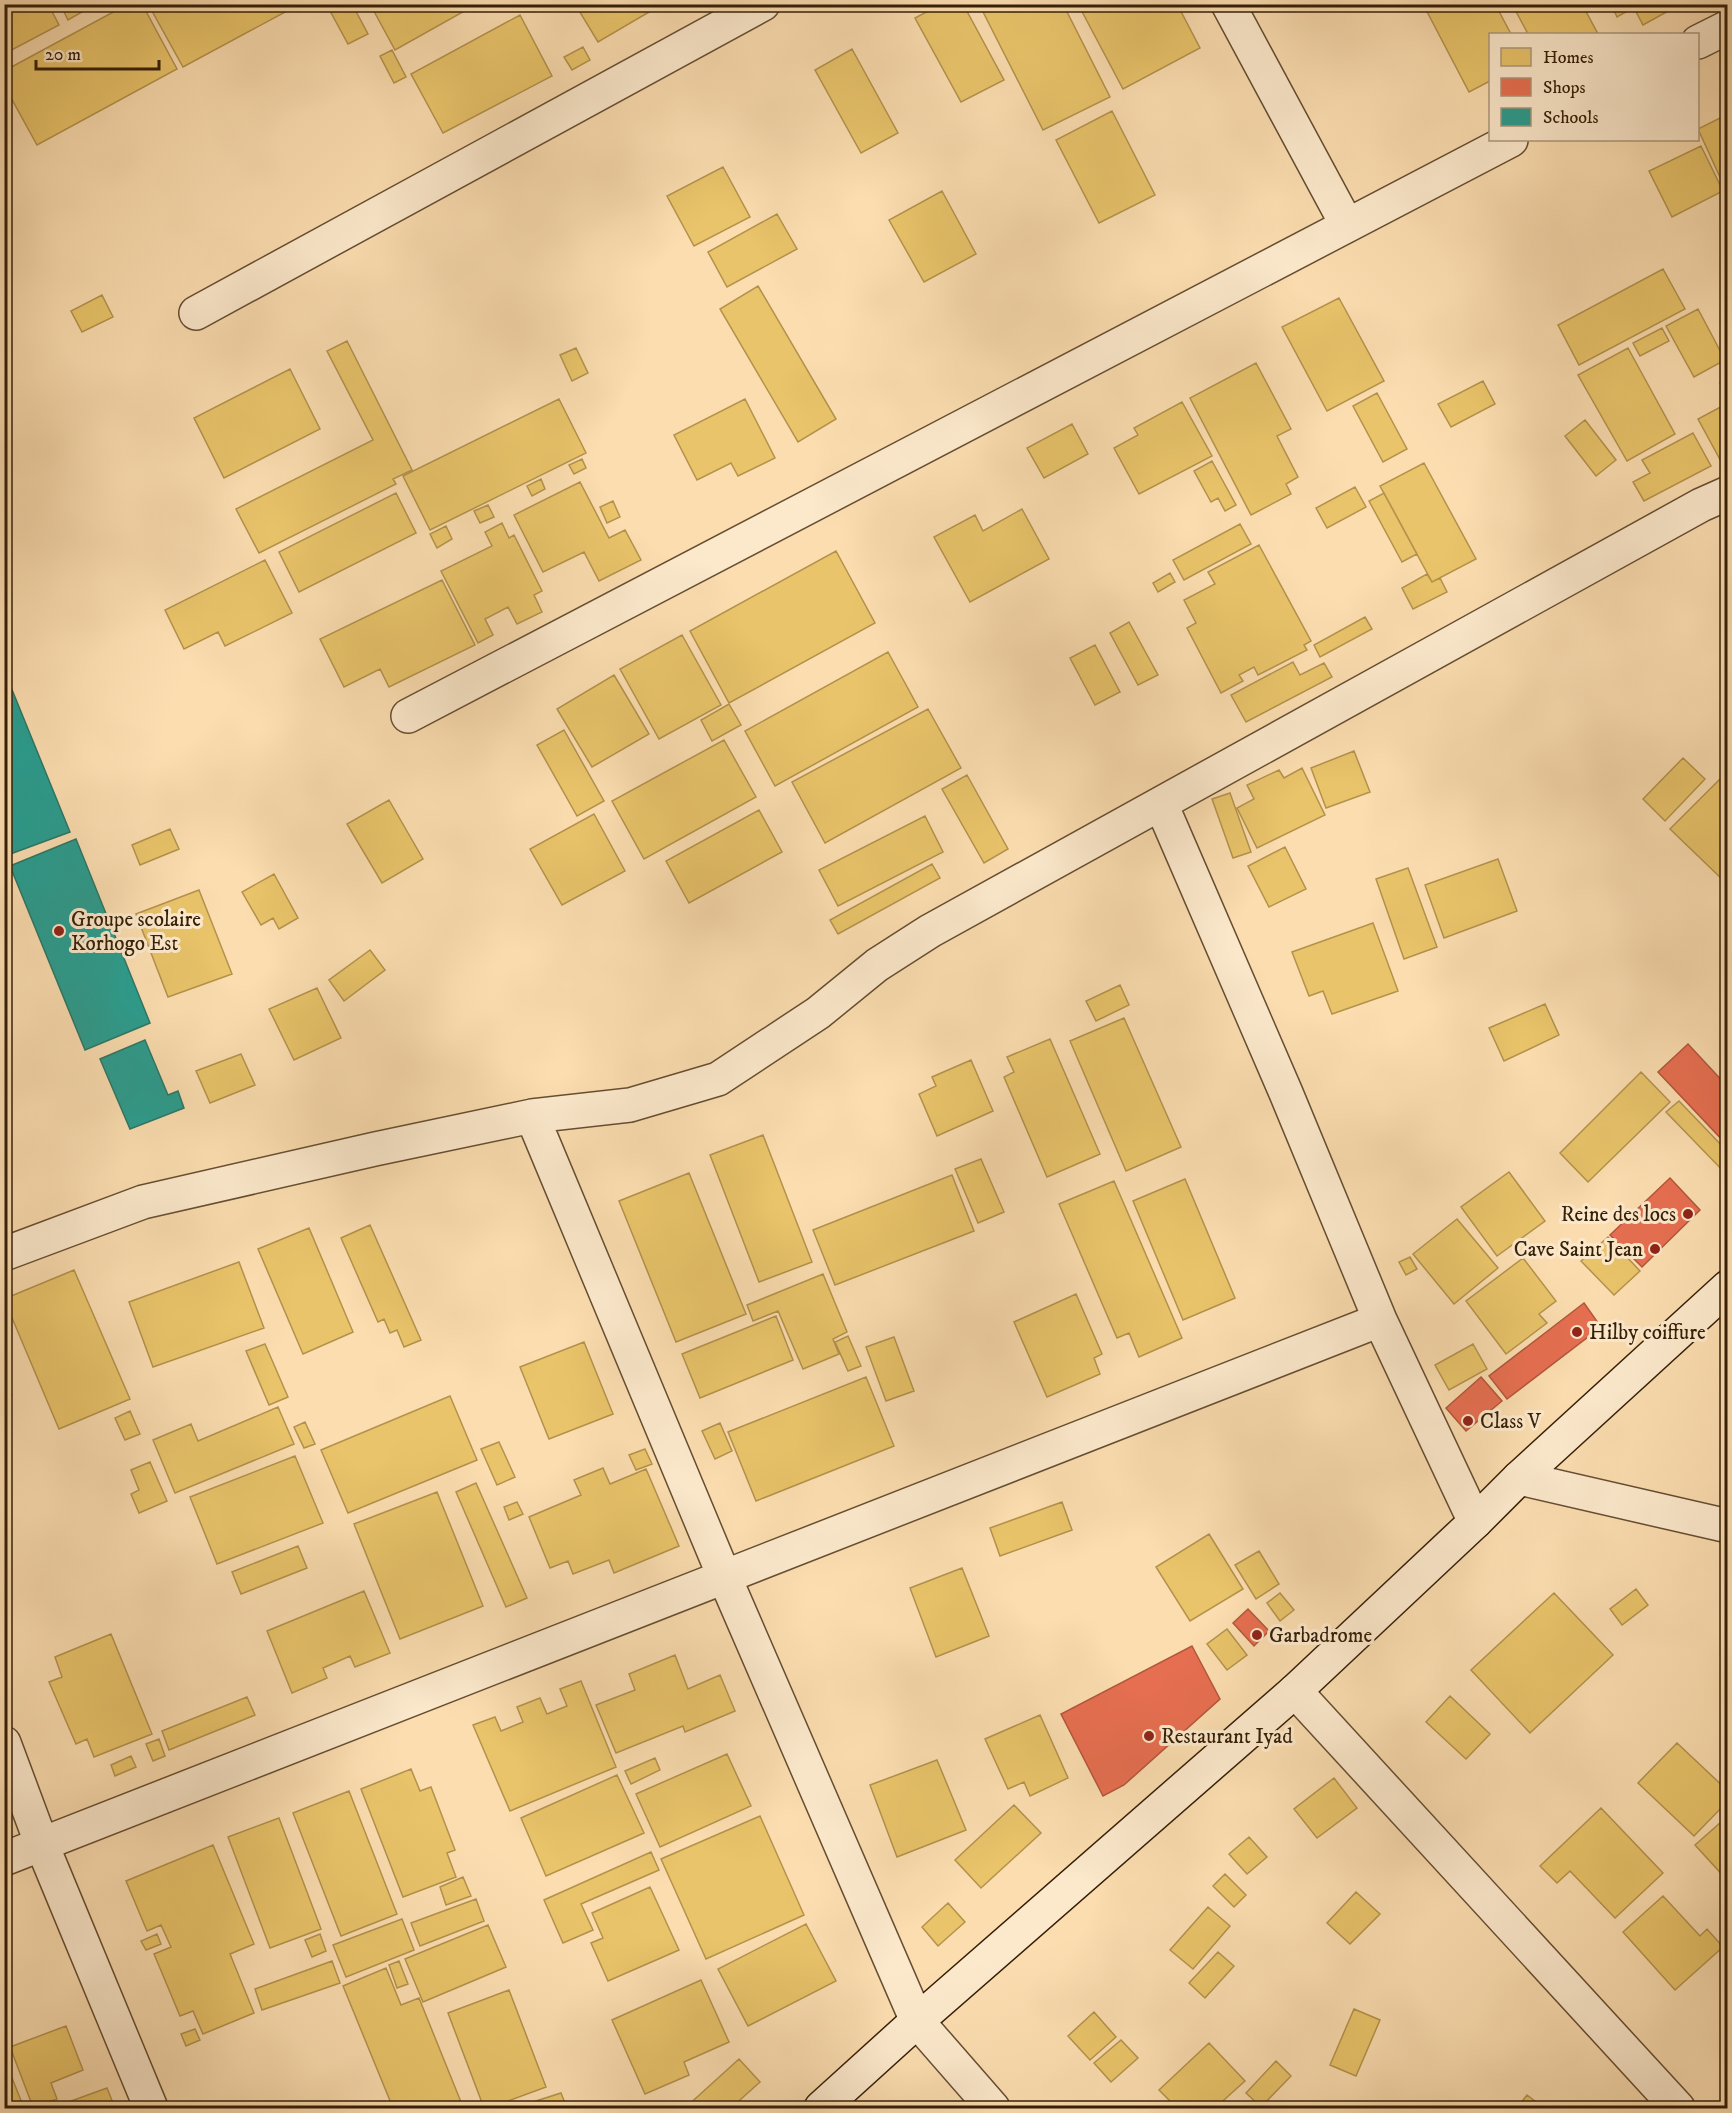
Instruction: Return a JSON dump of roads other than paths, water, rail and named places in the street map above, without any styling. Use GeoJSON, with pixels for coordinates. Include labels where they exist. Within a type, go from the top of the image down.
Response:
{"type":"FeatureCollection","features":[{"type":"Feature","properties":{"kind":"street"},"geometry":{"type":"LineString","coordinates":[[196,313],[764,4]]}},
{"type":"Feature","properties":{"kind":"street"},"geometry":{"type":"LineString","coordinates":[[1228,4],[1347,225]]}},
{"type":"Feature","properties":{"kind":"street"},"geometry":{"type":"LineString","coordinates":[[1699,42],[1728,27]]}},
{"type":"Feature","properties":{"kind":"street"},"geometry":{"type":"LineString","coordinates":[[408,716],[1509,141]]}},
{"type":"Feature","properties":{"kind":"street"},"geometry":{"type":"LineString","coordinates":[[4,1254],[143,1202],[351,1154],[532,1116],[630,1106],[718,1079],[818,1013],[877,965],[930,931],[1701,505],[1728,493]]}},
{"type":"Feature","properties":{"kind":"street"},"geometry":{"type":"LineString","coordinates":[[1161,804],[1286,1093],[1380,1320],[1475,1522]]}},
{"type":"Feature","properties":{"kind":"street"},"geometry":{"type":"LineString","coordinates":[[532,1116],[724,1576],[917,2021],[993,2109]]}},
{"type":"Feature","properties":{"kind":"street"},"geometry":{"type":"LineString","coordinates":[[821,2109],[917,2021],[1295,1691],[1519,1478],[1728,1287]]}},
{"type":"Feature","properties":{"kind":"street"},"geometry":{"type":"LineString","coordinates":[[4,1859],[1380,1320]]}},
{"type":"Feature","properties":{"kind":"street"},"geometry":{"type":"LineString","coordinates":[[1519,1478],[1728,1526]]}},
{"type":"Feature","properties":{"kind":"street"},"geometry":{"type":"LineString","coordinates":[[1295,1691],[1678,2109]]}},
{"type":"Feature","properties":{"kind":"street"},"geometry":{"type":"LineString","coordinates":[[4,1743],[42,1845],[151,2109]]}},
{"type":"Feature","properties":{"kind":"place","name":"Groupe scolaire Korhogo Est"},"geometry":{"type":"Point","coordinates":[59,931]}},
{"type":"Feature","properties":{"kind":"place","name":"Reine des locs"},"geometry":{"type":"Point","coordinates":[1688,1214]}},
{"type":"Feature","properties":{"kind":"place","name":"Cave Saint Jean"},"geometry":{"type":"Point","coordinates":[1655,1249]}},
{"type":"Feature","properties":{"kind":"place","name":"Hilby coiffure"},"geometry":{"type":"Point","coordinates":[1577,1332]}},
{"type":"Feature","properties":{"kind":"place","name":"Class V"},"geometry":{"type":"Point","coordinates":[1468,1421]}},
{"type":"Feature","properties":{"kind":"place","name":"Garbadrome"},"geometry":{"type":"Point","coordinates":[1257,1635]}},
{"type":"Feature","properties":{"kind":"place","name":"Restaurant Iyad"},"geometry":{"type":"Point","coordinates":[1149,1736]}}]}
